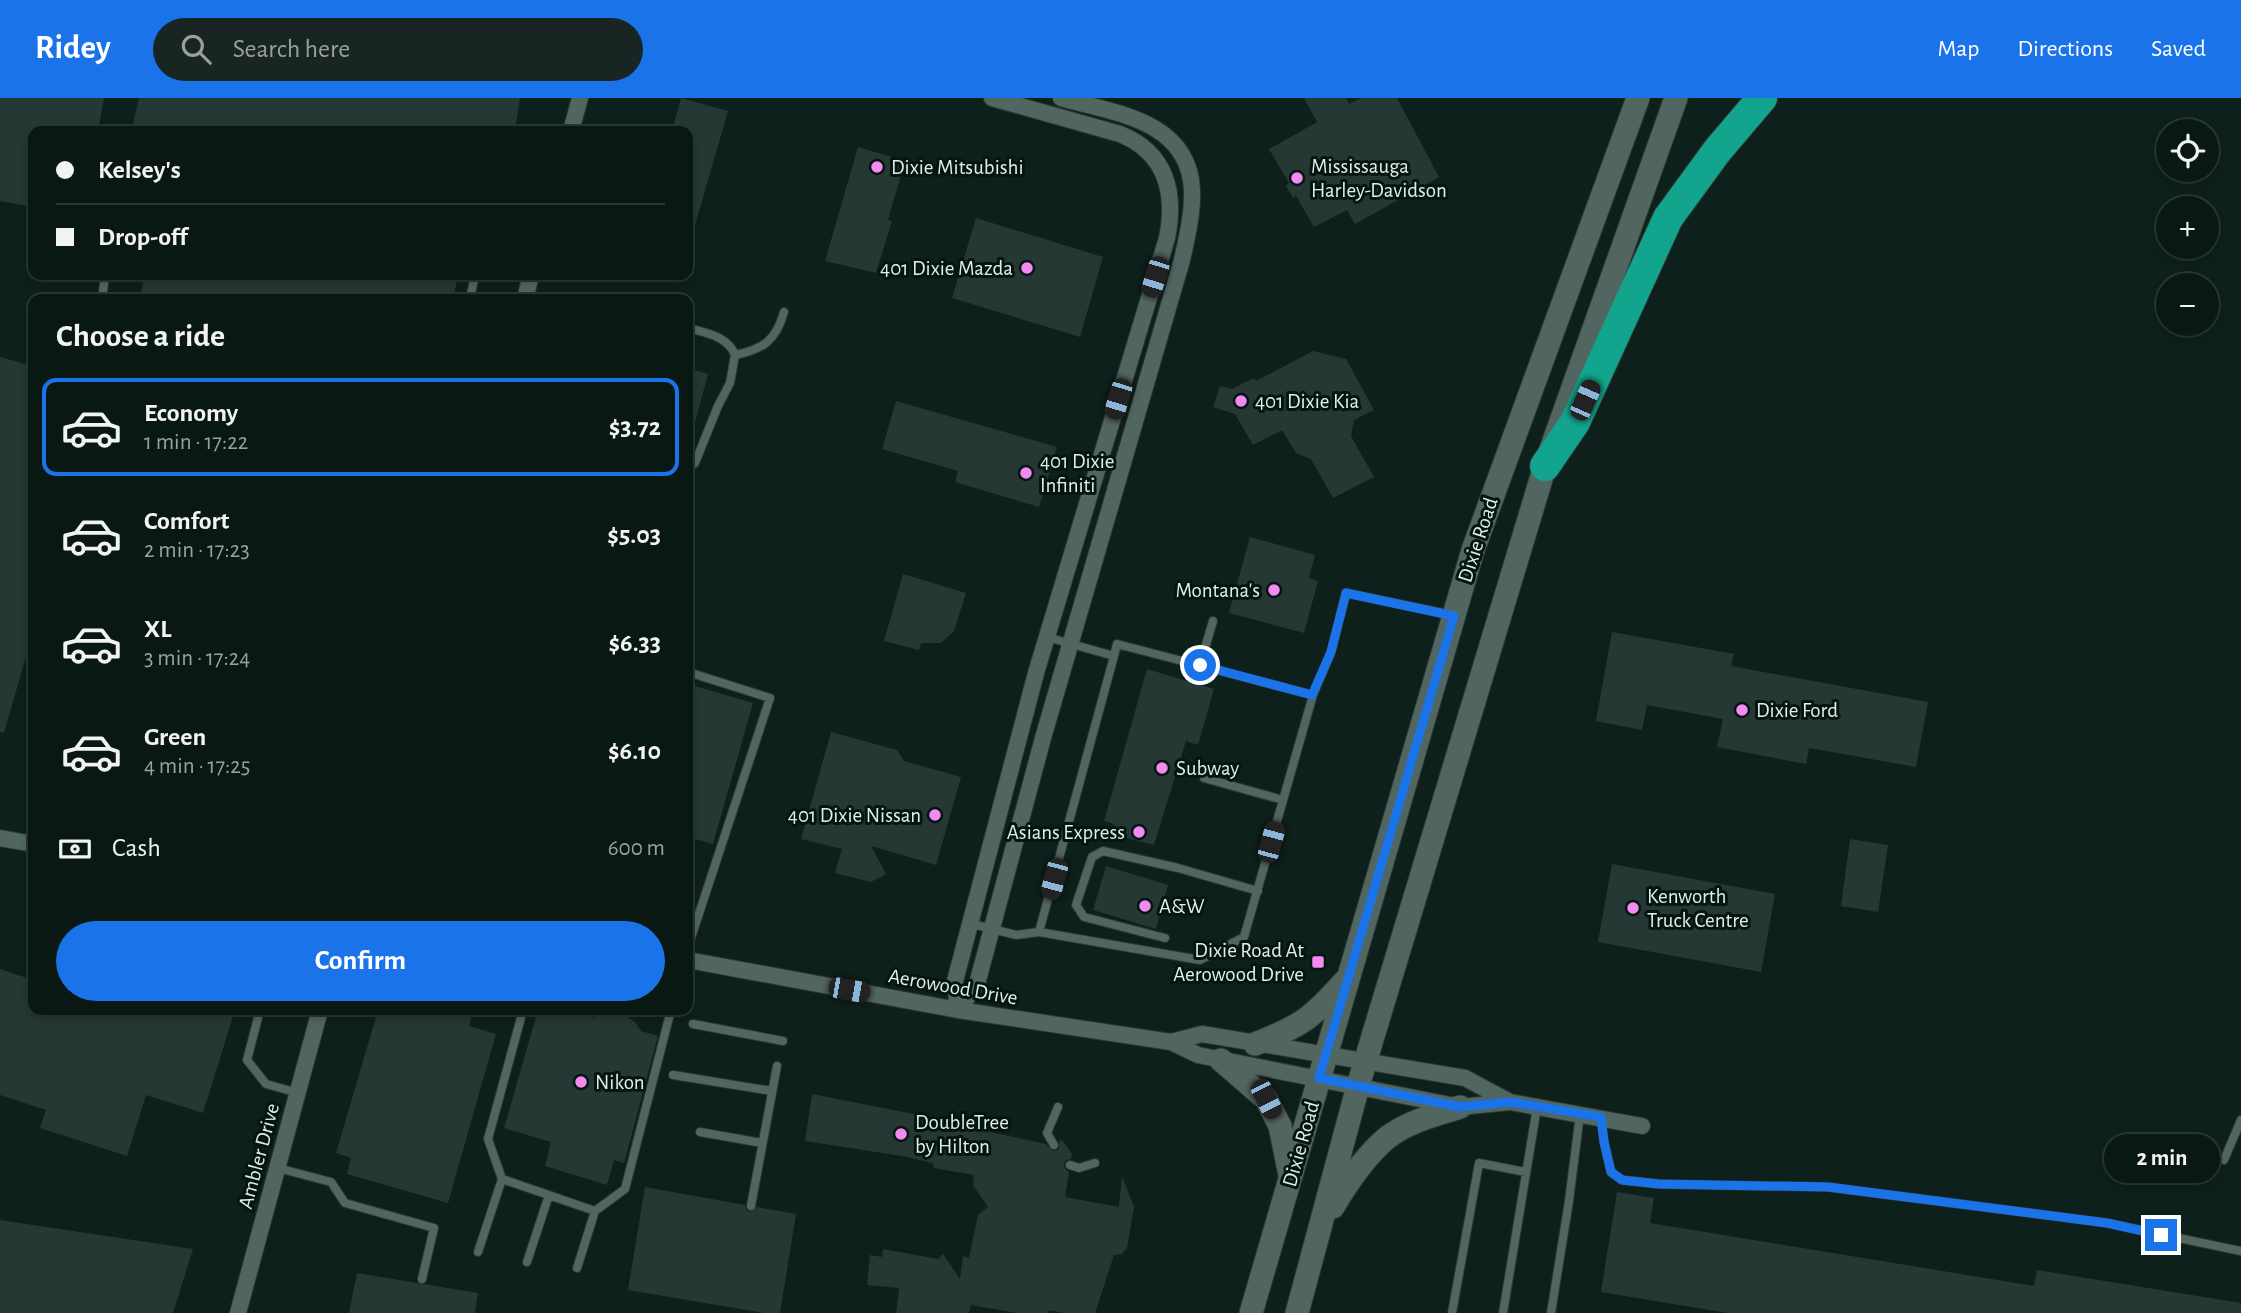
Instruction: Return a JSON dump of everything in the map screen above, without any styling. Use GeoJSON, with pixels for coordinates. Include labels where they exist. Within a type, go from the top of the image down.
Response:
{"type":"FeatureCollection","features":[{"type":"Feature","properties":{"kind":"highway"},"geometry":{"type":"LineString","coordinates":[[1545,466],[1575,422],[1668,218],[1717,150],[1762,98]]}},
{"type":"Feature","properties":{"kind":"main road","name":"Dixie Road"},"geometry":{"type":"LineString","coordinates":[[1251,1313],[1478,538],[1638,98]]}},
{"type":"Feature","properties":{"kind":"main road","name":"Dixie Road"},"geometry":{"type":"LineString","coordinates":[[1297,1313],[1324,1222],[1358,1086],[1545,466],[1676,98]]}},
{"type":"Feature","properties":{"kind":"main road"},"geometry":{"type":"LineString","coordinates":[[1255,1044],[1294,1029],[1317,1013],[1351,974]]}},
{"type":"Feature","properties":{"kind":"main road"},"geometry":{"type":"LineString","coordinates":[[1221,1060],[1266,1099],[1280,1126],[1291,1179]]}},
{"type":"Feature","properties":{"kind":"main road"},"geometry":{"type":"LineString","coordinates":[[1324,1222],[1352,1180],[1388,1137],[1416,1121],[1460,1107]]}},
{"type":"Feature","properties":{"kind":"street"},"geometry":{"type":"LineString","coordinates":[[572,126],[580,98]]}},
{"type":"Feature","properties":{"kind":"street"},"geometry":{"type":"LineString","coordinates":[[958,1010],[955,981],[969,923],[1047,637],[1171,220],[1170,193],[1161,168],[1143,147],[1120,134],[992,98]]}},
{"type":"Feature","properties":{"kind":"street"},"geometry":{"type":"LineString","coordinates":[[958,1010],[977,984],[1071,643],[1182,260],[1192,192],[1189,170],[1179,150],[1163,133],[1144,122],[1061,98]]}},
{"type":"Feature","properties":{"kind":"street"},"geometry":{"type":"LineString","coordinates":[[0,838],[28,841]]}},
{"type":"Feature","properties":{"kind":"street","name":"Aerowood Drive"},"geometry":{"type":"LineString","coordinates":[[693,961],[958,1010],[1171,1042],[1198,1055],[1460,1107],[1510,1102],[1642,1126]]}},
{"type":"Feature","properties":{"kind":"street","name":"Ambler Drive"},"geometry":{"type":"LineString","coordinates":[[238,1313],[319,1015]]}},
{"type":"Feature","properties":{"kind":"street","name":"Aerowood Drive"},"geometry":{"type":"LineString","coordinates":[[1171,1042],[1202,1034],[1465,1078],[1510,1102]]}},
{"type":"Feature","properties":{"kind":"lane"},"geometry":{"type":"LineString","coordinates":[[1162,253],[1182,260]]}},
{"type":"Feature","properties":{"kind":"lane"},"geometry":{"type":"LineString","coordinates":[[735,355],[750,352],[769,342],[776,333],[784,312]]}},
{"type":"Feature","properties":{"kind":"lane"},"geometry":{"type":"LineString","coordinates":[[693,329],[726,341],[735,355],[730,383],[693,465]]}},
{"type":"Feature","properties":{"kind":"lane"},"geometry":{"type":"LineString","coordinates":[[1104,447],[1125,455]]}},
{"type":"Feature","properties":{"kind":"lane"},"geometry":{"type":"LineString","coordinates":[[969,923],[1016,935],[1040,932],[1200,960],[1244,937],[1312,695],[1331,652],[1346,593],[1454,616]]}},
{"type":"Feature","properties":{"kind":"lane"},"geometry":{"type":"LineString","coordinates":[[1200,665],[1213,621]]}},
{"type":"Feature","properties":{"kind":"lane"},"geometry":{"type":"LineString","coordinates":[[1047,637],[1114,656]]}},
{"type":"Feature","properties":{"kind":"lane"},"geometry":{"type":"LineString","coordinates":[[1040,932],[1117,644],[1312,695]]}},
{"type":"Feature","properties":{"kind":"lane"},"geometry":{"type":"LineString","coordinates":[[693,674],[770,698],[693,932]]}},
{"type":"Feature","properties":{"kind":"lane"},"geometry":{"type":"LineString","coordinates":[[1204,778],[1283,800]]}},
{"type":"Feature","properties":{"kind":"lane"},"geometry":{"type":"LineString","coordinates":[[1164,938],[1084,917],[1076,905],[1092,857],[1103,851],[1178,867],[1258,891]]}},
{"type":"Feature","properties":{"kind":"lane"},"geometry":{"type":"LineString","coordinates":[[259,1015],[247,1060],[266,1084],[298,1093]]}},
{"type":"Feature","properties":{"kind":"lane"},"geometry":{"type":"LineString","coordinates":[[478,1252],[502,1179],[488,1139],[522,1015]]}},
{"type":"Feature","properties":{"kind":"lane"},"geometry":{"type":"LineString","coordinates":[[577,1268],[595,1211],[625,1189],[670,1015]]}},
{"type":"Feature","properties":{"kind":"lane"},"geometry":{"type":"LineString","coordinates":[[693,1024],[783,1041]]}},
{"type":"Feature","properties":{"kind":"lane"},"geometry":{"type":"LineString","coordinates":[[751,1206],[777,1066]]}},
{"type":"Feature","properties":{"kind":"lane"},"geometry":{"type":"LineString","coordinates":[[673,1076],[772,1091]]}},
{"type":"Feature","properties":{"kind":"lane"},"geometry":{"type":"LineString","coordinates":[[1054,1144],[1047,1133],[1058,1107]]}},
{"type":"Feature","properties":{"kind":"lane"},"geometry":{"type":"LineString","coordinates":[[1503,1313],[1537,1107]]}},
{"type":"Feature","properties":{"kind":"lane"},"geometry":{"type":"LineString","coordinates":[[1551,1313],[1580,1114]]}},
{"type":"Feature","properties":{"kind":"lane"},"geometry":{"type":"LineString","coordinates":[[1601,1117],[1611,1172],[1622,1180],[1659,1184],[1828,1187],[2107,1223],[2241,1251]]}},
{"type":"Feature","properties":{"kind":"lane"},"geometry":{"type":"LineString","coordinates":[[2224,1160],[2241,1120]]}},
{"type":"Feature","properties":{"kind":"lane"},"geometry":{"type":"LineString","coordinates":[[700,1132],[762,1143]]}},
{"type":"Feature","properties":{"kind":"lane"},"geometry":{"type":"LineString","coordinates":[[1070,1165],[1079,1168],[1095,1163]]}},
{"type":"Feature","properties":{"kind":"lane"},"geometry":{"type":"LineString","coordinates":[[1452,1313],[1479,1163],[1526,1172]]}},
{"type":"Feature","properties":{"kind":"lane"},"geometry":{"type":"LineString","coordinates":[[278,1168],[331,1182],[345,1203],[434,1228],[422,1279]]}},
{"type":"Feature","properties":{"kind":"lane"},"geometry":{"type":"LineString","coordinates":[[502,1179],[595,1211]]}},
{"type":"Feature","properties":{"kind":"lane"},"geometry":{"type":"LineString","coordinates":[[527,1262],[549,1195]]}},
{"type":"Feature","properties":{"kind":"building"},"geometry":{"type":"Polygon","coordinates":[[[0,98],[104,98],[99,126],[28,126],[28,206],[0,201],[0,98]]]}},
{"type":"Feature","properties":{"kind":"building"},"geometry":{"type":"Polygon","coordinates":[[[139,98],[520,98],[516,126],[133,124],[139,98]]]}},
{"type":"Feature","properties":{"kind":"building"},"geometry":{"type":"Polygon","coordinates":[[[681,98],[728,111],[693,233],[693,126],[673,126],[681,98]]]}},
{"type":"Feature","properties":{"kind":"building"},"geometry":{"type":"Polygon","coordinates":[[[1304,98],[1346,98],[1349,104],[1361,98],[1397,98],[1439,177],[1355,224],[1347,210],[1314,227],[1296,196],[1293,198],[1286,186],[1289,183],[1269,149],[1317,122],[1304,98]]]}},
{"type":"Feature","properties":{"kind":"building"},"geometry":{"type":"Polygon","coordinates":[[[858,147],[905,161],[888,220],[892,221],[876,273],[825,261],[858,147]]]}},
{"type":"Feature","properties":{"kind":"building"},"geometry":{"type":"Polygon","coordinates":[[[976,218],[1103,257],[1080,337],[952,298],[976,218]]]}},
{"type":"Feature","properties":{"kind":"building"},"geometry":{"type":"Polygon","coordinates":[[[143,280],[457,280],[454,294],[141,294],[143,280]]]}},
{"type":"Feature","properties":{"kind":"building"},"geometry":{"type":"Polygon","coordinates":[[[1313,351],[1346,359],[1374,410],[1354,420],[1351,436],[1374,477],[1333,498],[1311,459],[1296,453],[1282,430],[1253,445],[1235,414],[1213,407],[1220,386],[1232,389],[1254,378],[1256,381],[1313,351]]]}},
{"type":"Feature","properties":{"kind":"building"},"geometry":{"type":"Polygon","coordinates":[[[0,357],[28,365],[28,649],[4,733],[0,732],[0,357]]]}},
{"type":"Feature","properties":{"kind":"building"},"geometry":{"type":"Polygon","coordinates":[[[693,370],[708,374],[693,430],[693,370]]]}},
{"type":"Feature","properties":{"kind":"building"},"geometry":{"type":"Polygon","coordinates":[[[896,401],[1057,447],[1039,507],[955,482],[958,471],[882,449],[896,401]]]}},
{"type":"Feature","properties":{"kind":"building"},"geometry":{"type":"Polygon","coordinates":[[[1250,537],[1315,555],[1309,578],[1318,581],[1304,633],[1229,613],[1250,537]]]}},
{"type":"Feature","properties":{"kind":"building"},"geometry":{"type":"Polygon","coordinates":[[[903,574],[966,593],[954,631],[941,643],[921,643],[919,650],[884,641],[903,574]]]}},
{"type":"Feature","properties":{"kind":"building"},"geometry":{"type":"Polygon","coordinates":[[[1612,632],[1734,654],[1731,666],[1928,702],[1916,767],[1809,748],[1806,764],[1717,747],[1723,719],[1647,705],[1642,730],[1596,721],[1612,632]]]}},
{"type":"Feature","properties":{"kind":"building"},"geometry":{"type":"Polygon","coordinates":[[[1147,669],[1214,689],[1198,745],[1186,741],[1154,845],[1111,834],[1114,824],[1104,821],[1147,669]]]}},
{"type":"Feature","properties":{"kind":"building"},"geometry":{"type":"Polygon","coordinates":[[[693,685],[753,703],[713,844],[693,838],[693,685]]]}},
{"type":"Feature","properties":{"kind":"building"},"geometry":{"type":"Polygon","coordinates":[[[831,732],[897,750],[904,761],[961,777],[936,865],[871,846],[886,874],[871,882],[835,873],[842,849],[801,839],[831,732]]]}},
{"type":"Feature","properties":{"kind":"building"},"geometry":{"type":"Polygon","coordinates":[[[1850,839],[1888,845],[1878,912],[1841,906],[1850,839]]]}},
{"type":"Feature","properties":{"kind":"building"},"geometry":{"type":"Polygon","coordinates":[[[1612,864],[1775,894],[1761,972],[1598,942],[1612,864]]]}},
{"type":"Feature","properties":{"kind":"building"},"geometry":{"type":"Polygon","coordinates":[[[1106,866],[1168,885],[1156,929],[1093,910],[1106,866]]]}},
{"type":"Feature","properties":{"kind":"building"},"geometry":{"type":"Polygon","coordinates":[[[0,969],[28,978],[28,1015],[233,1015],[203,1113],[146,1095],[127,1156],[40,1128],[46,1110],[0,1095],[0,969]]]}},
{"type":"Feature","properties":{"kind":"building"},"geometry":{"type":"Polygon","coordinates":[[[377,1015],[472,1015],[469,1026],[496,1034],[448,1203],[347,1174],[351,1158],[336,1153],[377,1015]]]}},
{"type":"Feature","properties":{"kind":"building","name":"Nikon"},"geometry":{"type":"Polygon","coordinates":[[[537,1015],[582,1015],[594,1018],[599,1015],[624,1015],[635,1022],[641,1031],[658,1036],[624,1163],[614,1160],[607,1185],[545,1166],[551,1142],[504,1128],[537,1015]]]}},
{"type":"Feature","properties":{"kind":"building"},"geometry":{"type":"Polygon","coordinates":[[[812,1094],[1046,1144],[1053,1151],[1059,1149],[1059,1141],[1062,1140],[1072,1154],[1071,1159],[1064,1164],[1069,1172],[1065,1197],[1119,1207],[1122,1176],[1134,1207],[1127,1248],[1122,1254],[1114,1255],[1095,1313],[1049,1310],[1048,1313],[1017,1313],[971,1305],[969,1313],[896,1313],[899,1288],[867,1285],[870,1255],[882,1257],[883,1249],[938,1259],[943,1254],[960,1279],[963,1256],[969,1258],[978,1215],[988,1207],[973,1185],[974,1175],[934,1168],[933,1163],[902,1156],[805,1141],[812,1094]]]}},
{"type":"Feature","properties":{"kind":"building"},"geometry":{"type":"Polygon","coordinates":[[[645,1187],[745,1205],[750,1212],[757,1207],[796,1214],[780,1313],[764,1313],[628,1290],[645,1187]]]}},
{"type":"Feature","properties":{"kind":"building"},"geometry":{"type":"Polygon","coordinates":[[[1617,1192],[1654,1198],[1650,1223],[2034,1286],[2037,1270],[2241,1303],[2241,1313],[1728,1313],[1601,1292],[1617,1192]]]}},
{"type":"Feature","properties":{"kind":"building"},"geometry":{"type":"Polygon","coordinates":[[[0,1220],[193,1249],[173,1313],[0,1313],[0,1220]]]}},
{"type":"Feature","properties":{"kind":"building"},"geometry":{"type":"Polygon","coordinates":[[[357,1273],[478,1293],[475,1313],[349,1313],[357,1273]]]}},
{"type":"Feature","properties":{"kind":"place","name":"Dixie Mitsubishi"},"geometry":{"type":"Point","coordinates":[877,167]}},
{"type":"Feature","properties":{"kind":"place","name":"Mississauga Harley-Davidson"},"geometry":{"type":"Point","coordinates":[1297,178]}},
{"type":"Feature","properties":{"kind":"place","name":"401 Dixie Mazda"},"geometry":{"type":"Point","coordinates":[1027,268]}},
{"type":"Feature","properties":{"kind":"place","name":"401 Dixie Kia"},"geometry":{"type":"Point","coordinates":[1241,401]}},
{"type":"Feature","properties":{"kind":"place","name":"401 Dixie Infiniti"},"geometry":{"type":"Point","coordinates":[1026,473]}},
{"type":"Feature","properties":{"kind":"place","name":"Montana's"},"geometry":{"type":"Point","coordinates":[1274,590]}},
{"type":"Feature","properties":{"kind":"place","name":"Dixie Ford"},"geometry":{"type":"Point","coordinates":[1742,710]}},
{"type":"Feature","properties":{"kind":"place","name":"Subway"},"geometry":{"type":"Point","coordinates":[1162,768]}},
{"type":"Feature","properties":{"kind":"place","name":"401 Dixie Nissan"},"geometry":{"type":"Point","coordinates":[935,815]}},
{"type":"Feature","properties":{"kind":"place","name":"Asians Express"},"geometry":{"type":"Point","coordinates":[1139,832]}},
{"type":"Feature","properties":{"kind":"place","name":"A&W"},"geometry":{"type":"Point","coordinates":[1145,906]}},
{"type":"Feature","properties":{"kind":"place","name":"Kenworth Truck Centre"},"geometry":{"type":"Point","coordinates":[1633,908]}},
{"type":"Feature","properties":{"kind":"place","name":"Dixie Road At Aerowood Drive"},"geometry":{"type":"Point","coordinates":[1318,962]}},
{"type":"Feature","properties":{"kind":"place","name":"Nikon"},"geometry":{"type":"Point","coordinates":[581,1082]}},
{"type":"Feature","properties":{"kind":"place","name":"DoubleTree by Hilton"},"geometry":{"type":"Point","coordinates":[901,1134]}},
{"type":"Feature","properties":{"kind":"route"},"geometry":{"type":"LineString","coordinates":[[1200,665],[1312,695],[1331,652],[1346,593],[1454,616],[1319,1078],[1460,1107],[1510,1102],[1601,1117],[1611,1172],[1622,1180],[1659,1184],[1828,1187],[2107,1223],[2161,1235]]}}]}
